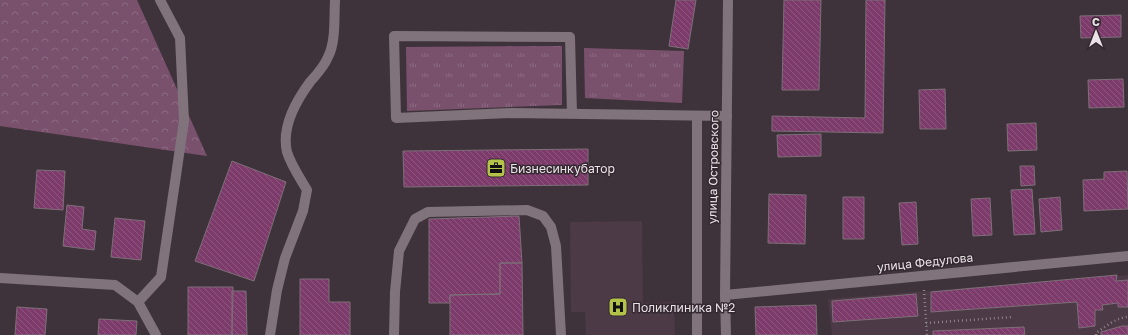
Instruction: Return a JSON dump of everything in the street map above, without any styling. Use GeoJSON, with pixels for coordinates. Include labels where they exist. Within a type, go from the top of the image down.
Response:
{"type":"FeatureCollection","features":[{"type":"Feature","properties":{"kind":"street"},"geometry":{"type":"LineString","coordinates":[[138,302],[161,277],[184,121],[180,38],[160,0]]}},
{"type":"Feature","properties":{"kind":"street"},"geometry":{"type":"LineString","coordinates":[[270,335],[277,290],[285,258],[303,211],[307,190],[287,152],[286,133],[290,114],[310,82],[322,69],[329,56],[334,25],[335,0]]}},
{"type":"Feature","properties":{"kind":"street","name":"улица Островского"},"geometry":{"type":"LineString","coordinates":[[726,335],[725,295],[728,0]]}},
{"type":"Feature","properties":{"kind":"street"},"geometry":{"type":"LineString","coordinates":[[572,114],[570,37],[394,36],[396,118],[512,113],[572,114],[697,116],[727,116]]}},
{"type":"Feature","properties":{"kind":"street"},"geometry":{"type":"LineString","coordinates":[[697,116],[697,335]]}},
{"type":"Feature","properties":{"kind":"street"},"geometry":{"type":"LineString","coordinates":[[394,335],[395,292],[399,251],[415,219],[428,212],[527,210],[543,216],[551,226],[556,246],[561,335]]}},
{"type":"Feature","properties":{"kind":"street","name":"улица Федулова"},"geometry":{"type":"LineString","coordinates":[[725,295],[1128,256]]}},
{"type":"Feature","properties":{"kind":"street"},"geometry":{"type":"LineString","coordinates":[[0,278],[115,285],[138,302],[156,335]]}},
{"type":"Feature","properties":{"kind":"path"},"geometry":{"type":"LineString","coordinates":[[923,275],[927,335]]}},
{"type":"Feature","properties":{"kind":"path"},"geometry":{"type":"LineString","coordinates":[[926,323],[1013,317]]}},
{"type":"Feature","properties":{"kind":"path"},"geometry":{"type":"LineString","coordinates":[[1096,335],[1096,333],[1110,324],[1124,317],[1128,317]]}},
{"type":"Feature","properties":{"kind":"shaded area"},"geometry":{"type":"Polygon","coordinates":[[[642,221],[643,303],[674,302],[675,335],[586,335],[585,312],[571,312],[570,222],[642,221]]]}},
{"type":"Feature","properties":{"kind":"shaded area"},"geometry":{"type":"Polygon","coordinates":[[[1128,275],[1128,335],[832,335],[828,299],[1128,275]]]}},
{"type":"Feature","properties":{"kind":"green space"},"geometry":{"type":"Polygon","coordinates":[[[0,0],[137,0],[207,156],[0,126],[0,0]]]}},
{"type":"Feature","properties":{"kind":"green space"},"geometry":{"type":"Polygon","coordinates":[[[562,46],[562,105],[407,111],[406,47],[562,46]]]}},
{"type":"Feature","properties":{"kind":"green space"},"geometry":{"type":"Polygon","coordinates":[[[584,48],[684,51],[682,103],[585,98],[584,48]]]}},
{"type":"Feature","properties":{"kind":"building"},"geometry":{"type":"Polygon","coordinates":[[[676,0],[696,0],[688,49],[669,46],[676,0]]]}},
{"type":"Feature","properties":{"kind":"building"},"geometry":{"type":"Polygon","coordinates":[[[784,0],[821,0],[819,90],[782,90],[784,0]]]}},
{"type":"Feature","properties":{"kind":"building"},"geometry":{"type":"Polygon","coordinates":[[[866,0],[885,0],[883,133],[772,131],[772,116],[865,118],[866,0]]]}},
{"type":"Feature","properties":{"kind":"building"},"geometry":{"type":"Polygon","coordinates":[[[1121,15],[1121,37],[1081,38],[1080,16],[1121,15]]]}},
{"type":"Feature","properties":{"kind":"building"},"geometry":{"type":"Polygon","coordinates":[[[1123,79],[1124,107],[1089,108],[1088,80],[1123,79]]]}},
{"type":"Feature","properties":{"kind":"building"},"geometry":{"type":"Polygon","coordinates":[[[945,89],[946,129],[920,129],[919,90],[945,89]]]}},
{"type":"Feature","properties":{"kind":"building"},"geometry":{"type":"Polygon","coordinates":[[[1036,123],[1037,150],[1008,151],[1007,124],[1036,123]]]}},
{"type":"Feature","properties":{"kind":"building"},"geometry":{"type":"Polygon","coordinates":[[[821,134],[821,156],[778,157],[777,135],[821,134]]]}},
{"type":"Feature","properties":{"kind":"building","name":"Бизнесинкубатор"},"geometry":{"type":"Polygon","coordinates":[[[588,149],[588,185],[404,187],[403,151],[588,149]]]}},
{"type":"Feature","properties":{"kind":"building"},"geometry":{"type":"Polygon","coordinates":[[[232,161],[286,182],[254,281],[195,261],[232,161]]]}},
{"type":"Feature","properties":{"kind":"building"},"geometry":{"type":"Polygon","coordinates":[[[1020,166],[1034,166],[1035,185],[1021,186],[1020,166]]]}},
{"type":"Feature","properties":{"kind":"building"},"geometry":{"type":"Polygon","coordinates":[[[37,170],[65,171],[63,210],[34,208],[37,170]]]}},
{"type":"Feature","properties":{"kind":"building"},"geometry":{"type":"Polygon","coordinates":[[[1127,171],[1128,209],[1084,211],[1083,180],[1104,179],[1104,172],[1127,171]]]}},
{"type":"Feature","properties":{"kind":"building"},"geometry":{"type":"Polygon","coordinates":[[[1032,189],[1035,234],[1014,235],[1011,190],[1032,189]]]}},
{"type":"Feature","properties":{"kind":"building"},"geometry":{"type":"Polygon","coordinates":[[[769,194],[806,195],[805,244],[768,243],[769,194]]]}},
{"type":"Feature","properties":{"kind":"building"},"geometry":{"type":"Polygon","coordinates":[[[843,197],[864,197],[864,239],[843,239],[843,197]]]}},
{"type":"Feature","properties":{"kind":"building"},"geometry":{"type":"Polygon","coordinates":[[[1060,197],[1062,230],[1041,232],[1039,199],[1060,197]]]}},
{"type":"Feature","properties":{"kind":"building"},"geometry":{"type":"Polygon","coordinates":[[[990,198],[992,235],[973,236],[971,199],[990,198]]]}},
{"type":"Feature","properties":{"kind":"building"},"geometry":{"type":"Polygon","coordinates":[[[916,202],[918,244],[902,245],[899,203],[916,202]]]}},
{"type":"Feature","properties":{"kind":"building"},"geometry":{"type":"Polygon","coordinates":[[[67,205],[84,207],[82,229],[96,231],[94,250],[63,246],[67,205]]]}},
{"type":"Feature","properties":{"kind":"building"},"geometry":{"type":"Polygon","coordinates":[[[519,216],[522,263],[500,263],[500,294],[450,295],[450,303],[429,303],[429,219],[519,216]]]}},
{"type":"Feature","properties":{"kind":"building"},"geometry":{"type":"Polygon","coordinates":[[[115,218],[145,221],[141,260],[111,257],[115,218]]]}},
{"type":"Feature","properties":{"kind":"building"},"geometry":{"type":"Polygon","coordinates":[[[500,263],[522,263],[523,335],[450,335],[450,295],[500,294],[500,263]]]}},
{"type":"Feature","properties":{"kind":"building"},"geometry":{"type":"Polygon","coordinates":[[[1117,275],[1116,281],[1128,280],[1128,307],[1118,307],[1118,303],[1102,305],[1103,310],[1095,310],[1095,326],[1079,328],[1077,302],[931,312],[931,292],[1117,275]]]}},
{"type":"Feature","properties":{"kind":"building"},"geometry":{"type":"Polygon","coordinates":[[[300,279],[329,279],[329,302],[350,302],[350,335],[300,335],[300,279]]]}},
{"type":"Feature","properties":{"kind":"building"},"geometry":{"type":"Polygon","coordinates":[[[188,287],[233,287],[232,335],[188,335],[188,287]]]}},
{"type":"Feature","properties":{"kind":"building"},"geometry":{"type":"Polygon","coordinates":[[[232,291],[246,291],[247,335],[232,335],[232,291]]]}},
{"type":"Feature","properties":{"kind":"building"},"geometry":{"type":"Polygon","coordinates":[[[916,294],[918,316],[833,322],[832,301],[916,294]]]}},
{"type":"Feature","properties":{"kind":"building"},"geometry":{"type":"Polygon","coordinates":[[[816,305],[817,335],[756,335],[755,307],[816,305]]]}},
{"type":"Feature","properties":{"kind":"building"},"geometry":{"type":"Polygon","coordinates":[[[17,307],[47,309],[45,335],[15,335],[17,307]]]}},
{"type":"Feature","properties":{"kind":"building"},"geometry":{"type":"Polygon","coordinates":[[[99,319],[137,321],[136,335],[98,335],[99,319]]]}},
{"type":"Feature","properties":{"kind":"building"},"geometry":{"type":"Polygon","coordinates":[[[1122,326],[1128,326],[1128,335],[1101,335],[1101,332],[1122,326]]]}},
{"type":"Feature","properties":{"kind":"building"},"geometry":{"type":"Polygon","coordinates":[[[1024,327],[1025,335],[933,335],[933,331],[1024,327]]]}},
{"type":"Feature","properties":{"kind":"place","name":"Бизнесинкубатор"},"geometry":{"type":"Point","coordinates":[496,168]}},
{"type":"Feature","properties":{"kind":"place","name":"Поликлиника №2"},"geometry":{"type":"Point","coordinates":[618,307]}}]}
